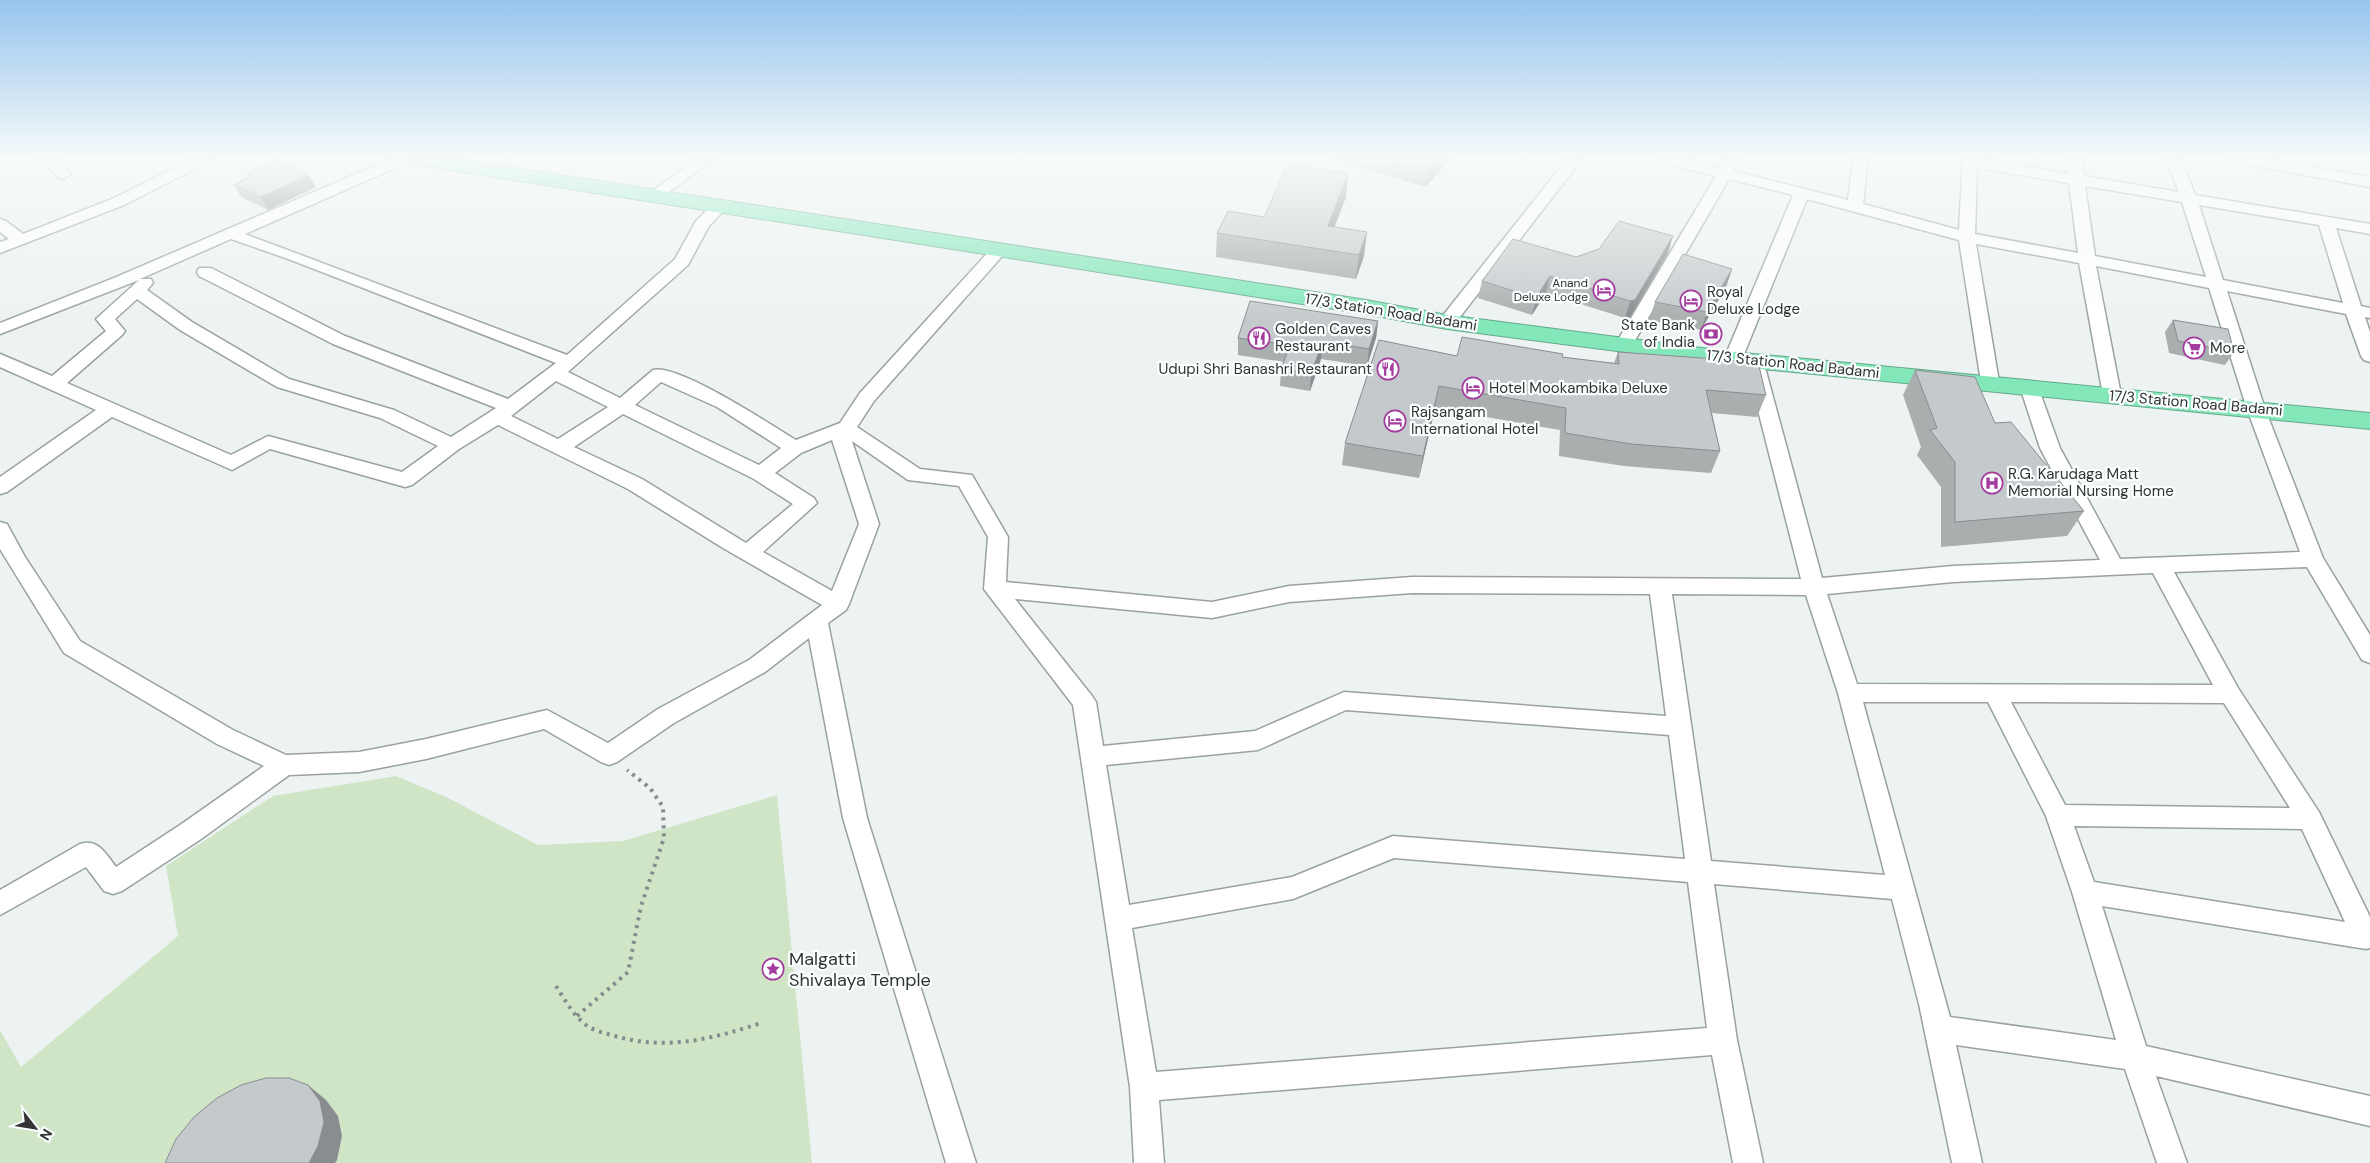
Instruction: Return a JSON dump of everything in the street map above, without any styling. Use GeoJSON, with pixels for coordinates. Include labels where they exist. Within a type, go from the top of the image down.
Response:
{"type":"FeatureCollection","features":[{"type":"Feature","properties":{"kind":"highway","name":"17/3 Station Road Badami"},"geometry":{"type":"LineString","coordinates":[[765,213],[1366,307],[1447,322],[1624,345],[1744,360],[1990,382],[2370,421]]}},
{"type":"Feature","properties":{"kind":"street"},"geometry":{"type":"LineString","coordinates":[[0,248],[89,213]]}},
{"type":"Feature","properties":{"kind":"street"},"geometry":{"type":"LineString","coordinates":[[0,329],[120,282],[206,243],[279,213]]}},
{"type":"Feature","properties":{"kind":"street"},"geometry":{"type":"LineString","coordinates":[[0,360],[232,463],[268,442],[405,480],[452,445],[504,412],[562,367],[682,262],[702,224],[713,213]]}},
{"type":"Feature","properties":{"kind":"street"},"geometry":{"type":"LineString","coordinates":[[1447,322],[1532,213]]}},
{"type":"Feature","properties":{"kind":"street"},"geometry":{"type":"LineString","coordinates":[[1624,345],[1701,213]]}},
{"type":"Feature","properties":{"kind":"street"},"geometry":{"type":"LineString","coordinates":[[1795,213],[1744,360],[1814,588],[1849,693],[1938,1029],[1967,1163]]}},
{"type":"Feature","properties":{"kind":"street"},"geometry":{"type":"LineString","coordinates":[[1881,213],[1967,237],[2370,313]]}},
{"type":"Feature","properties":{"kind":"street"},"geometry":{"type":"LineString","coordinates":[[1968,213],[1967,237],[1990,382]]}},
{"type":"Feature","properties":{"kind":"street"},"geometry":{"type":"LineString","coordinates":[[2081,213],[2087,260],[2112,396]]}},
{"type":"Feature","properties":{"kind":"street"},"geometry":{"type":"LineString","coordinates":[[2193,213],[2256,409],[2313,559],[2370,654]]}},
{"type":"Feature","properties":{"kind":"street"},"geometry":{"type":"LineString","coordinates":[[2274,213],[2370,229]]}},
{"type":"Feature","properties":{"kind":"street"},"geometry":{"type":"LineString","coordinates":[[2326,222],[2370,356]]}},
{"type":"Feature","properties":{"kind":"street"},"geometry":{"type":"LineString","coordinates":[[0,224],[21,240]]}},
{"type":"Feature","properties":{"kind":"street"},"geometry":{"type":"LineString","coordinates":[[231,234],[297,257],[562,367],[622,406],[761,474],[807,503],[748,553]]}},
{"type":"Feature","properties":{"kind":"street"},"geometry":{"type":"LineString","coordinates":[[54,384],[116,331],[105,319],[135,290],[206,243]]}},
{"type":"Feature","properties":{"kind":"street"},"geometry":{"type":"LineString","coordinates":[[0,529],[16,560],[72,647],[226,737],[284,765],[359,762],[426,750],[547,719],[609,755],[666,716],[757,666],[838,604],[869,524],[841,437],[867,397],[998,251]]}},
{"type":"Feature","properties":{"kind":"street"},"geometry":{"type":"LineString","coordinates":[[205,272],[339,340],[504,412],[560,447],[635,484],[748,553],[838,604]]}},
{"type":"Feature","properties":{"kind":"street"},"geometry":{"type":"LineString","coordinates":[[135,290],[186,326],[284,383],[387,414],[452,445]]}},
{"type":"Feature","properties":{"kind":"street"},"geometry":{"type":"LineString","coordinates":[[560,447],[622,406],[659,374],[724,403],[794,448]]}},
{"type":"Feature","properties":{"kind":"street"},"geometry":{"type":"LineString","coordinates":[[2029,387],[2050,448],[2114,567]]}},
{"type":"Feature","properties":{"kind":"street"},"geometry":{"type":"LineString","coordinates":[[0,487],[109,410]]}},
{"type":"Feature","properties":{"kind":"street"},"geometry":{"type":"LineString","coordinates":[[761,474],[794,448],[846,428]]}},
{"type":"Feature","properties":{"kind":"street"},"geometry":{"type":"LineString","coordinates":[[846,428],[915,475],[965,480],[998,537],[995,589],[1084,702],[1144,1087],[1149,1163]]}},
{"type":"Feature","properties":{"kind":"street"},"geometry":{"type":"LineString","coordinates":[[995,589],[1212,610],[1289,594],[1412,585],[1814,588],[1953,574],[2313,559]]}},
{"type":"Feature","properties":{"kind":"street"},"geometry":{"type":"LineString","coordinates":[[2159,565],[2230,694],[2310,819],[2368,938]]}},
{"type":"Feature","properties":{"kind":"street"},"geometry":{"type":"LineString","coordinates":[[1660,587],[1724,1040],[1748,1163]]}},
{"type":"Feature","properties":{"kind":"street"},"geometry":{"type":"LineString","coordinates":[[817,621],[854,818],[960,1163]]}},
{"type":"Feature","properties":{"kind":"street"},"geometry":{"type":"LineString","coordinates":[[1849,693],[2230,694]]}},
{"type":"Feature","properties":{"kind":"street"},"geometry":{"type":"LineString","coordinates":[[1995,693],[2058,815],[2085,892],[2135,1057],[2172,1163]]}},
{"type":"Feature","properties":{"kind":"street"},"geometry":{"type":"LineString","coordinates":[[1092,757],[1258,740],[1344,701],[1679,726]]}},
{"type":"Feature","properties":{"kind":"street"},"geometry":{"type":"LineString","coordinates":[[0,903],[89,852],[113,883],[192,831],[284,765]]}},
{"type":"Feature","properties":{"kind":"street"},"geometry":{"type":"LineString","coordinates":[[2058,815],[2310,819]]}},
{"type":"Feature","properties":{"kind":"street"},"geometry":{"type":"LineString","coordinates":[[1118,919],[1293,888],[1394,847],[1901,888]]}},
{"type":"Feature","properties":{"kind":"street"},"geometry":{"type":"LineString","coordinates":[[2085,892],[2368,938]]}},
{"type":"Feature","properties":{"kind":"street"},"geometry":{"type":"LineString","coordinates":[[1938,1029],[2135,1057],[2370,1112]]}},
{"type":"Feature","properties":{"kind":"street"},"geometry":{"type":"LineString","coordinates":[[1144,1087],[1724,1040]]}},
{"type":"Feature","properties":{"kind":"path"},"geometry":{"type":"LineString","coordinates":[[577,1016],[628,972],[641,906],[664,838],[663,807],[650,788],[609,755]]}},
{"type":"Feature","properties":{"kind":"path"},"geometry":{"type":"LineString","coordinates":[[556,986],[577,1016],[590,1028],[629,1042],[666,1046],[711,1039],[761,1023]]}},
{"type":"Feature","properties":{"kind":"green space"},"geometry":{"type":"Polygon","coordinates":[[[396,776],[448,798],[538,845],[623,841],[777,795],[812,1163],[0,1163],[0,1030],[21,1067],[178,936],[166,866],[273,796],[396,776]]]}},
{"type":"Feature","properties":{"kind":"building"},"geometry":{"type":"Polygon","coordinates":[[[1227,213],[1264,217],[1266,213],[1333,213],[1328,226],[1367,232],[1359,255],[1217,233],[1227,213]]]}},
{"type":"Feature","properties":{"kind":"building"},"geometry":{"type":"Polygon","coordinates":[[[1619,221],[1673,236],[1635,300],[1630,301],[1550,276],[1536,298],[1482,281],[1513,239],[1576,257],[1599,249],[1619,221]]]}},
{"type":"Feature","properties":{"kind":"building"},"geometry":{"type":"Polygon","coordinates":[[[1683,254],[1732,269],[1707,312],[1655,302],[1683,254]]]}},
{"type":"Feature","properties":{"kind":"building"},"geometry":{"type":"Polygon","coordinates":[[[1250,301],[1378,321],[1369,349],[1323,341],[1311,374],[1281,369],[1290,345],[1238,338],[1250,301]]]}},
{"type":"Feature","properties":{"kind":"building"},"geometry":{"type":"Polygon","coordinates":[[[2173,320],[2228,329],[2234,352],[2178,341],[2173,320]]]}},
{"type":"Feature","properties":{"kind":"building"},"geometry":{"type":"Polygon","coordinates":[[[1462,337],[1563,354],[1562,357],[1619,364],[1618,352],[1758,362],[1766,395],[1706,390],[1720,451],[1631,444],[1565,433],[1566,408],[1439,386],[1423,456],[1345,443],[1379,340],[1457,356],[1462,337]]]}},
{"type":"Feature","properties":{"kind":"building"},"geometry":{"type":"Polygon","coordinates":[[[1915,370],[1975,377],[1995,423],[2011,422],[2084,511],[1955,522],[1955,462],[1930,430],[1937,428],[1915,370]]]}},
{"type":"Feature","properties":{"kind":"building"},"geometry":{"type":"Polygon","coordinates":[[[266,1078],[289,1078],[308,1085],[320,1101],[324,1122],[318,1146],[309,1163],[165,1163],[176,1139],[194,1117],[217,1098],[241,1085],[266,1078]]]}},
{"type":"Feature","properties":{"kind":"place","name":"Anand Deluxe Lodge"},"geometry":{"type":"Point","coordinates":[1604,290]}},
{"type":"Feature","properties":{"kind":"place","name":"Royal Deluxe Lodge"},"geometry":{"type":"Point","coordinates":[1691,301]}},
{"type":"Feature","properties":{"kind":"place","name":"State Bank of India"},"geometry":{"type":"Point","coordinates":[1711,334]}},
{"type":"Feature","properties":{"kind":"place","name":"Golden Caves Restaurant"},"geometry":{"type":"Point","coordinates":[1259,338]}},
{"type":"Feature","properties":{"kind":"place","name":"More"},"geometry":{"type":"Point","coordinates":[2194,348]}},
{"type":"Feature","properties":{"kind":"place","name":"Udupi Shri Banashri Restaurant"},"geometry":{"type":"Point","coordinates":[1388,369]}},
{"type":"Feature","properties":{"kind":"place","name":"Hotel Mookambika Deluxe"},"geometry":{"type":"Point","coordinates":[1473,388]}},
{"type":"Feature","properties":{"kind":"place","name":"Rajsangam International Hotel"},"geometry":{"type":"Point","coordinates":[1395,421]}},
{"type":"Feature","properties":{"kind":"place","name":"R.G. Karudaga Matt Memorial Nursing Home"},"geometry":{"type":"Point","coordinates":[1992,483]}},
{"type":"Feature","properties":{"kind":"place","name":"Malgatti Shivalaya Temple"},"geometry":{"type":"Point","coordinates":[773,969]}}]}
